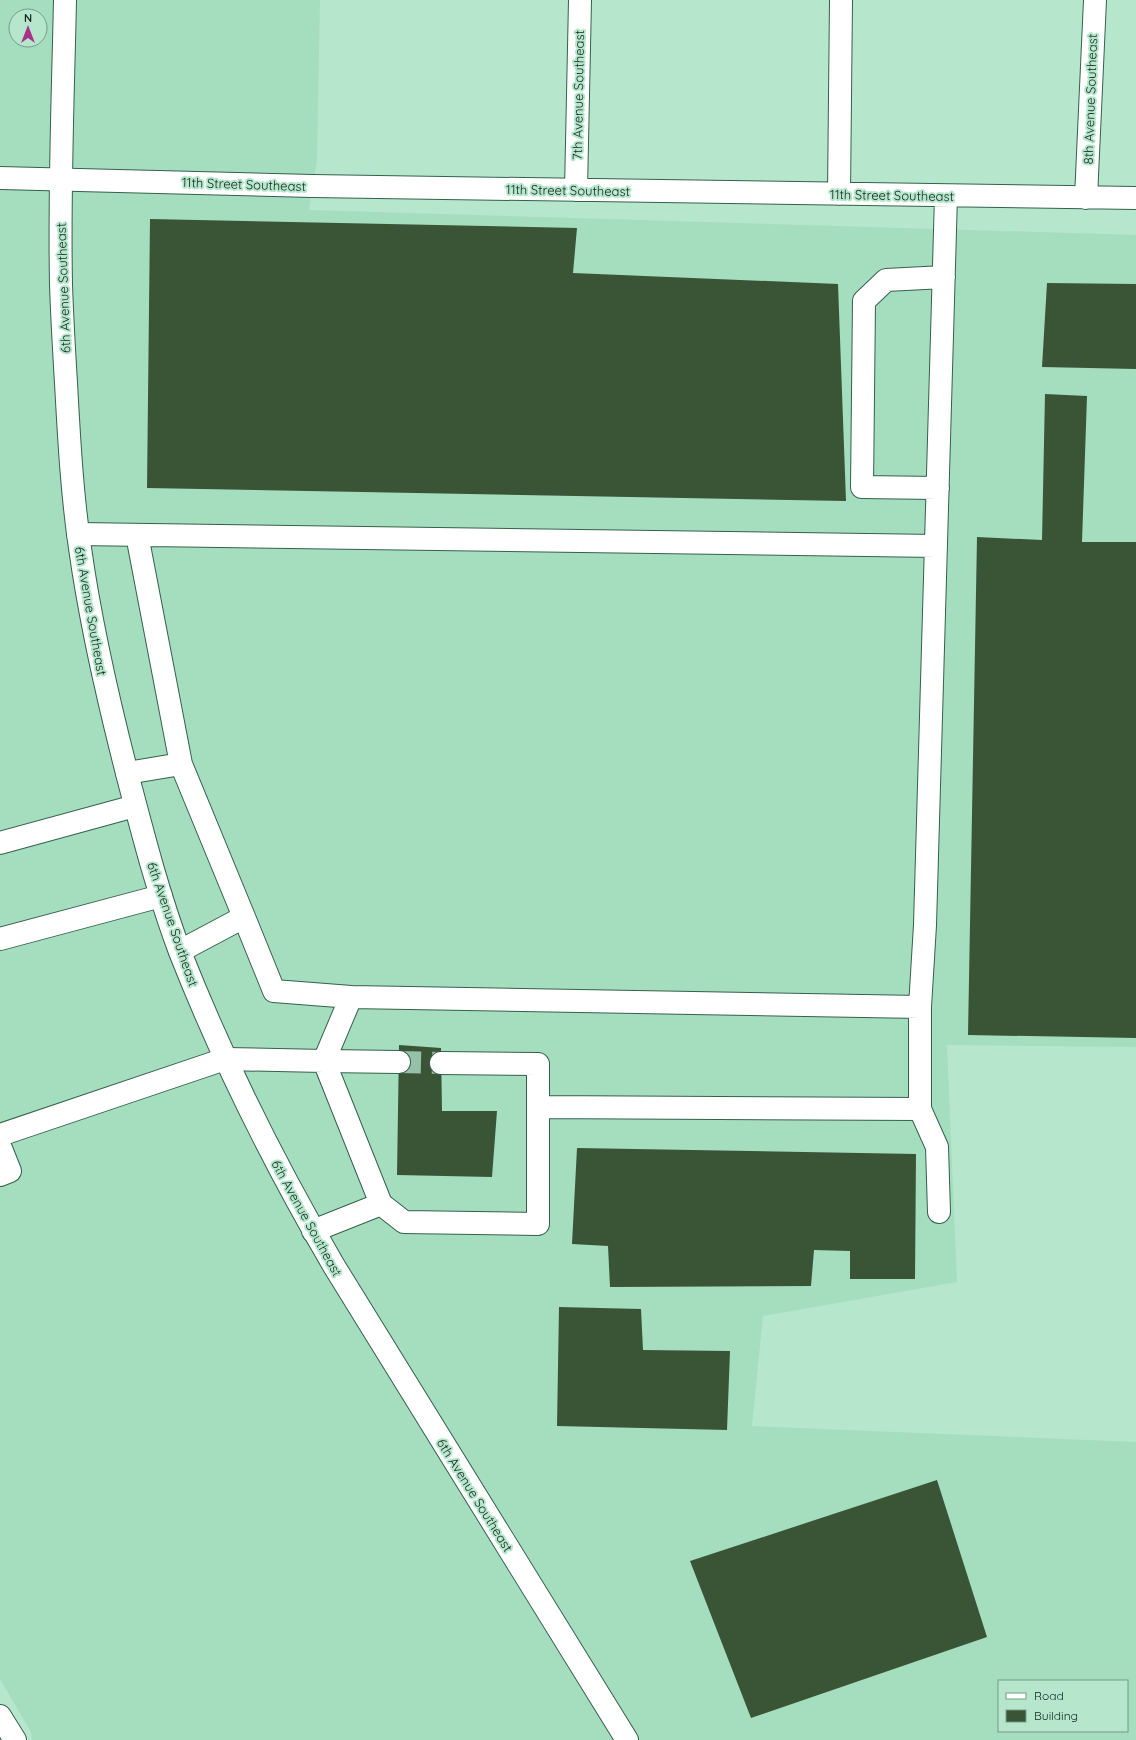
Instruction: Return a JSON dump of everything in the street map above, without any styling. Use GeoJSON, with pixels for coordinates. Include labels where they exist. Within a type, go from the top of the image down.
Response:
{"type":"FeatureCollection","features":[{"type":"Feature","properties":{"kind":"main road","name":"6th Avenue Southeast"},"geometry":{"type":"LineString","coordinates":[[65,0],[61,179],[61,284],[69,434],[78,534],[106,693],[160,896],[180,951],[225,1059],[258,1130],[313,1231],[627,1740]]}},
{"type":"Feature","properties":{"kind":"main road","name":"7th Avenue Southeast"},"geometry":{"type":"LineString","coordinates":[[576,190],[580,0]]}},
{"type":"Feature","properties":{"kind":"main road"},"geometry":{"type":"LineString","coordinates":[[839,194],[841,0]]}},
{"type":"Feature","properties":{"kind":"main road","name":"8th Avenue Southeast"},"geometry":{"type":"LineString","coordinates":[[1086,198],[1095,0]]}},
{"type":"Feature","properties":{"kind":"main road","name":"11th Street Southeast"},"geometry":{"type":"LineString","coordinates":[[0,178],[312,186],[1136,198]]}},
{"type":"Feature","properties":{"kind":"main road"},"geometry":{"type":"LineString","coordinates":[[939,1212],[937,1147],[920,1109],[920,1007],[925,925],[946,196]]}},
{"type":"Feature","properties":{"kind":"main road"},"geometry":{"type":"LineString","coordinates":[[938,488],[862,487],[864,301],[886,280],[944,277]]}},
{"type":"Feature","properties":{"kind":"main road"},"geometry":{"type":"LineString","coordinates":[[78,534],[936,546]]}},
{"type":"Feature","properties":{"kind":"main road"},"geometry":{"type":"LineString","coordinates":[[137,535],[181,764],[274,991],[351,997],[920,1007]]}},
{"type":"Feature","properties":{"kind":"main road"},"geometry":{"type":"LineString","coordinates":[[127,773],[181,764]]}},
{"type":"Feature","properties":{"kind":"main road"},"geometry":{"type":"LineString","coordinates":[[0,843],[135,806]]}},
{"type":"Feature","properties":{"kind":"main road"},"geometry":{"type":"LineString","coordinates":[[0,939],[160,896]]}},
{"type":"Feature","properties":{"kind":"main road"},"geometry":{"type":"LineString","coordinates":[[180,951],[244,917]]}},
{"type":"Feature","properties":{"kind":"main road"},"geometry":{"type":"LineString","coordinates":[[351,997],[324,1060],[381,1204],[404,1222],[538,1224],[538,1064],[441,1064]]}},
{"type":"Feature","properties":{"kind":"main road"},"geometry":{"type":"LineString","coordinates":[[0,1135],[225,1059],[399,1062]]}},
{"type":"Feature","properties":{"kind":"main road"},"geometry":{"type":"LineString","coordinates":[[539,1107],[920,1109]]}},
{"type":"Feature","properties":{"kind":"main road"},"geometry":{"type":"LineString","coordinates":[[0,1146],[10,1171],[0,1175]]}},
{"type":"Feature","properties":{"kind":"main road"},"geometry":{"type":"LineString","coordinates":[[313,1231],[381,1204]]}},
{"type":"Feature","properties":{"kind":"main road"},"geometry":{"type":"LineString","coordinates":[[0,1716],[15,1740]]}},
{"type":"Feature","properties":{"kind":"shaded area"},"geometry":{"type":"Polygon","coordinates":[[[0,0],[320,0],[317,160],[309,210],[1136,235],[1136,1047],[947,1045],[957,1282],[763,1316],[752,1426],[1136,1442],[1136,1740],[32,1740],[31,1732],[0,1679],[0,0]]]}},
{"type":"Feature","properties":{"kind":"building"},"geometry":{"type":"Polygon","coordinates":[[[150,219],[577,228],[573,273],[838,284],[846,501],[147,488],[150,219]]]}},
{"type":"Feature","properties":{"kind":"building"},"geometry":{"type":"Polygon","coordinates":[[[1047,283],[1136,284],[1136,369],[1042,367],[1047,283]]]}},
{"type":"Feature","properties":{"kind":"building"},"geometry":{"type":"Polygon","coordinates":[[[1045,394],[1087,396],[1082,542],[1136,542],[1136,1038],[968,1035],[977,537],[1042,540],[1045,394]]]}},
{"type":"Feature","properties":{"kind":"building"},"geometry":{"type":"Polygon","coordinates":[[[399,1045],[441,1048],[442,1111],[497,1111],[492,1177],[397,1175],[399,1045]]]}},
{"type":"Feature","properties":{"kind":"building"},"geometry":{"type":"Polygon","coordinates":[[[577,1148],[916,1154],[915,1279],[850,1279],[850,1251],[814,1250],[811,1286],[610,1287],[608,1246],[572,1244],[577,1148]]]}},
{"type":"Feature","properties":{"kind":"building"},"geometry":{"type":"Polygon","coordinates":[[[559,1307],[641,1309],[643,1350],[730,1351],[727,1430],[557,1426],[559,1307]]]}},
{"type":"Feature","properties":{"kind":"building"},"geometry":{"type":"Polygon","coordinates":[[[937,1480],[987,1637],[751,1718],[690,1561],[937,1480]]]}},
{"type":"Feature","properties":{"kind":"tunnel"},"geometry":{"type":"LineString","coordinates":[[399,1062],[441,1063]]}}]}
